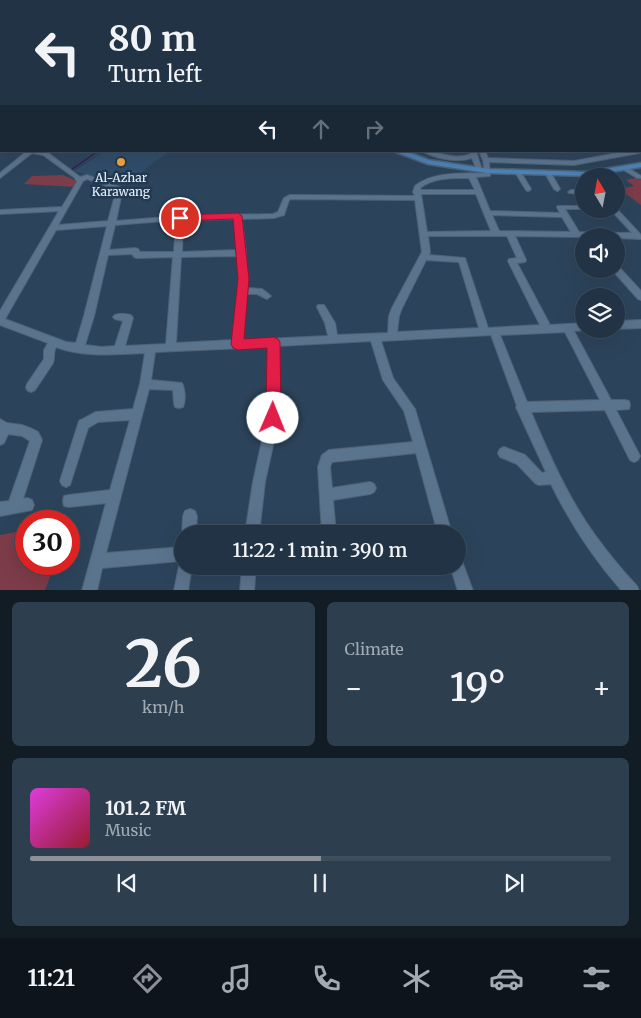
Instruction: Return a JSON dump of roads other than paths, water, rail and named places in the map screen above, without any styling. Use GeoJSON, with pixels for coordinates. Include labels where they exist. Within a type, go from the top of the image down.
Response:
{"type":"FeatureCollection","features":[{"type":"Feature","properties":{"kind":"main road"},"geometry":{"type":"LineString","coordinates":[[401,152],[428,162],[476,171],[487,166],[582,170],[641,160]]}},
{"type":"Feature","properties":{"kind":"main road"},"geometry":{"type":"LineString","coordinates":[[409,152],[476,171]]}},
{"type":"Feature","properties":{"kind":"main road"},"geometry":{"type":"LineString","coordinates":[[624,168],[641,165]]}},
{"type":"Feature","properties":{"kind":"main road"},"geometry":{"type":"LineString","coordinates":[[487,166],[518,172],[575,176]]}},
{"type":"Feature","properties":{"kind":"street"},"geometry":{"type":"LineString","coordinates":[[0,176],[30,152]]}},
{"type":"Feature","properties":{"kind":"street"},"geometry":{"type":"LineString","coordinates":[[38,152],[45,153],[80,180]]}},
{"type":"Feature","properties":{"kind":"street"},"geometry":{"type":"LineString","coordinates":[[428,152],[452,159],[467,158],[474,153],[479,192],[496,233]]}},
{"type":"Feature","properties":{"kind":"street"},"geometry":{"type":"LineString","coordinates":[[482,152],[487,166],[516,162],[574,163],[622,153]]}},
{"type":"Feature","properties":{"kind":"street"},"geometry":{"type":"LineString","coordinates":[[511,152],[516,162]]}},
{"type":"Feature","properties":{"kind":"street"},"geometry":{"type":"LineString","coordinates":[[625,169],[639,177]]}},
{"type":"Feature","properties":{"kind":"street"},"geometry":{"type":"LineString","coordinates":[[392,336],[394,316],[397,308],[425,257],[424,234],[416,187],[422,183],[476,171]]}},
{"type":"Feature","properties":{"kind":"street"},"geometry":{"type":"LineString","coordinates":[[518,172],[528,189]]}},
{"type":"Feature","properties":{"kind":"street"},"geometry":{"type":"LineString","coordinates":[[548,173],[557,189]]}},
{"type":"Feature","properties":{"kind":"street"},"geometry":{"type":"LineString","coordinates":[[79,348],[119,192],[118,188],[86,177],[80,180],[78,188],[52,228],[0,320],[54,342],[79,348],[119,351],[575,328]]}},
{"type":"Feature","properties":{"kind":"street"},"geometry":{"type":"LineString","coordinates":[[52,228],[180,218],[278,215],[281,213],[286,199],[290,197],[479,192]]}},
{"type":"Feature","properties":{"kind":"street"},"geometry":{"type":"LineString","coordinates":[[575,208],[560,207],[575,232]]}},
{"type":"Feature","properties":{"kind":"street"},"geometry":{"type":"LineString","coordinates":[[0,212],[65,209]]}},
{"type":"Feature","properties":{"kind":"street"},"geometry":{"type":"LineString","coordinates":[[488,212],[565,215]]}},
{"type":"Feature","properties":{"kind":"street"},"geometry":{"type":"LineString","coordinates":[[238,216],[242,253],[242,290],[238,344]]}},
{"type":"Feature","properties":{"kind":"street"},"geometry":{"type":"LineString","coordinates":[[171,348],[180,218]]}},
{"type":"Feature","properties":{"kind":"street"},"geometry":{"type":"LineString","coordinates":[[621,218],[640,238]]}},
{"type":"Feature","properties":{"kind":"street"},"geometry":{"type":"LineString","coordinates":[[510,233],[522,260],[512,261],[546,328]]}},
{"type":"Feature","properties":{"kind":"street"},"geometry":{"type":"LineString","coordinates":[[424,234],[575,234]]}},
{"type":"Feature","properties":{"kind":"street"},"geometry":{"type":"LineString","coordinates":[[625,237],[640,238]]}},
{"type":"Feature","properties":{"kind":"street"},"geometry":{"type":"LineString","coordinates":[[104,254],[135,251],[137,255],[242,253]]}},
{"type":"Feature","properties":{"kind":"street"},"geometry":{"type":"LineString","coordinates":[[425,257],[462,260],[489,331],[553,478],[584,532],[632,590]]}},
{"type":"Feature","properties":{"kind":"street"},"geometry":{"type":"LineString","coordinates":[[624,278],[641,297]]}},
{"type":"Feature","properties":{"kind":"street"},"geometry":{"type":"LineString","coordinates":[[242,290],[261,291],[267,296]]}},
{"type":"Feature","properties":{"kind":"street"},"geometry":{"type":"LineString","coordinates":[[321,307],[330,323],[333,339]]}},
{"type":"Feature","properties":{"kind":"street"},"geometry":{"type":"LineString","coordinates":[[118,317],[128,318],[119,351]]}},
{"type":"Feature","properties":{"kind":"street"},"geometry":{"type":"LineString","coordinates":[[625,325],[641,324]]}},
{"type":"Feature","properties":{"kind":"street"},"geometry":{"type":"LineString","coordinates":[[568,328],[634,456]]}},
{"type":"Feature","properties":{"kind":"street"},"geometry":{"type":"LineString","coordinates":[[375,337],[383,370],[395,392],[409,409],[442,525]]}},
{"type":"Feature","properties":{"kind":"street"},"geometry":{"type":"LineString","coordinates":[[31,387],[49,360],[48,350],[54,342]]}},
{"type":"Feature","properties":{"kind":"street"},"geometry":{"type":"LineString","coordinates":[[253,525],[259,482],[273,418],[274,342]]}},
{"type":"Feature","properties":{"kind":"street"},"geometry":{"type":"LineString","coordinates":[[89,590],[145,384],[151,349]]}},
{"type":"Feature","properties":{"kind":"street"},"geometry":{"type":"LineString","coordinates":[[145,384],[178,386],[180,403]]}},
{"type":"Feature","properties":{"kind":"street"},"geometry":{"type":"LineString","coordinates":[[522,407],[625,404]]}},
{"type":"Feature","properties":{"kind":"street"},"geometry":{"type":"LineString","coordinates":[[66,481],[83,425],[96,418],[137,414]]}},
{"type":"Feature","properties":{"kind":"street"},"geometry":{"type":"LineString","coordinates":[[0,509],[21,506],[36,440],[33,434],[18,429],[1,430]]}},
{"type":"Feature","properties":{"kind":"street"},"geometry":{"type":"LineString","coordinates":[[328,525],[325,462],[329,456],[420,447]]}},
{"type":"Feature","properties":{"kind":"street"},"geometry":{"type":"LineString","coordinates":[[504,453],[521,459],[539,479],[553,478]]}},
{"type":"Feature","properties":{"kind":"street"},"geometry":{"type":"LineString","coordinates":[[326,495],[370,488]]}},
{"type":"Feature","properties":{"kind":"street"},"geometry":{"type":"LineString","coordinates":[[69,501],[115,496]]}},
{"type":"Feature","properties":{"kind":"street"},"geometry":{"type":"LineString","coordinates":[[190,516],[190,525]]}},
{"type":"Feature","properties":{"kind":"street"},"geometry":{"type":"LineString","coordinates":[[98,561],[174,555]]}},
{"type":"Feature","properties":{"kind":"street"},"geometry":{"type":"LineString","coordinates":[[181,590],[184,575]]}},
{"type":"Feature","properties":{"kind":"street"},"geometry":{"type":"LineString","coordinates":[[247,590],[248,575]]}},
{"type":"Feature","properties":{"kind":"street"},"geometry":{"type":"LineString","coordinates":[[460,575],[466,590]]}},
{"type":"Feature","properties":{"kind":"waterway"},"geometry":{"type":"LineString","coordinates":[[71,170],[97,152]]}},
{"type":"Feature","properties":{"kind":"place","name":"Al-Azhar Karawang"},"geometry":{"type":"Point","coordinates":[121,162]}}]}
